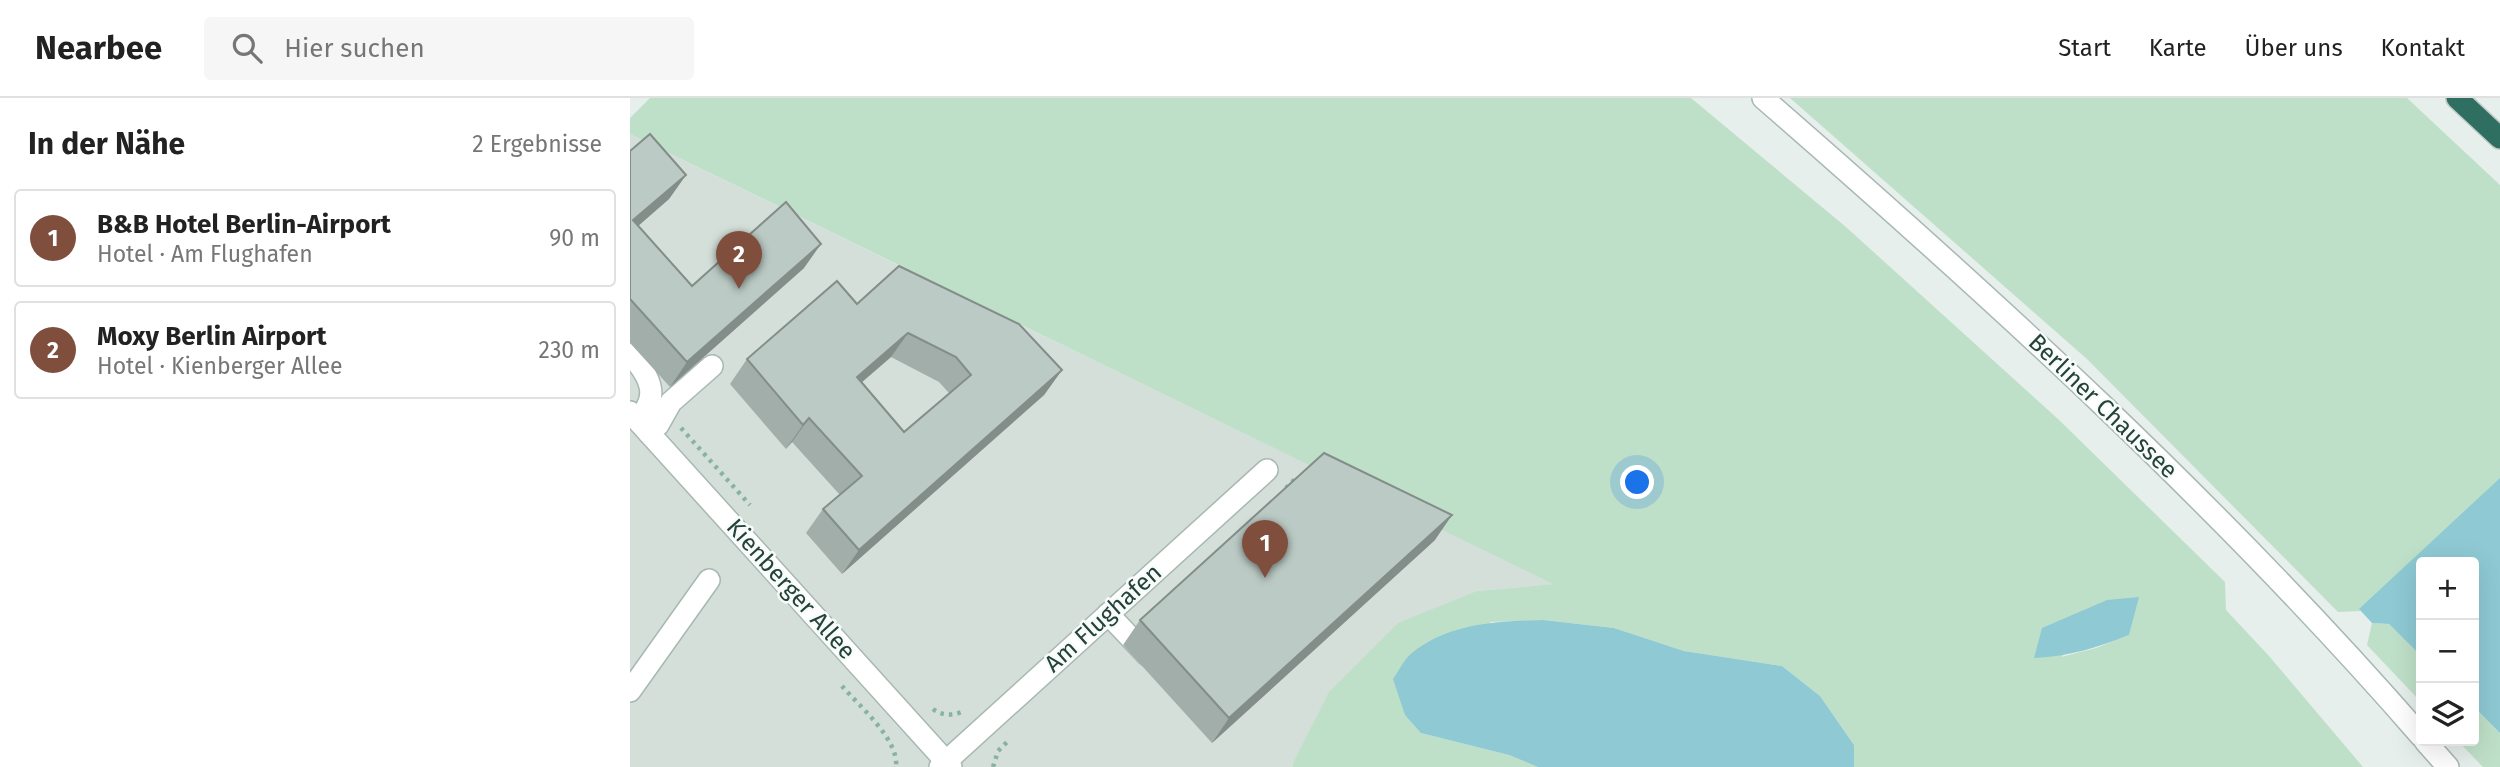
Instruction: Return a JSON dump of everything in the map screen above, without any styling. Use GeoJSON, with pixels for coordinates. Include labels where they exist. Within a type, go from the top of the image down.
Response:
{"type":"FeatureCollection","features":[{"type":"Feature","properties":{"kind":"highway"},"geometry":{"type":"LineString","coordinates":[[2457,98],[2500,138]]}},
{"type":"Feature","properties":{"kind":"street","name":"Berliner Chaussee"},"geometry":{"type":"LineString","coordinates":[[1763,98],[2060,363],[2230,530],[2339,643],[2416,730]]}},
{"type":"Feature","properties":{"kind":"street"},"geometry":{"type":"LineString","coordinates":[[630,354],[644,370],[652,395],[639,421],[657,425],[671,402],[712,366]]}},
{"type":"Feature","properties":{"kind":"street","name":"Kienberger Allee"},"geometry":{"type":"LineString","coordinates":[[639,421],[945,765]]}},
{"type":"Feature","properties":{"kind":"street","name":"Am Flughafen"},"geometry":{"type":"LineString","coordinates":[[945,765],[1267,470]]}},
{"type":"Feature","properties":{"kind":"street"},"geometry":{"type":"LineString","coordinates":[[630,691],[709,580]]}},
{"type":"Feature","properties":{"kind":"street"},"geometry":{"type":"LineString","coordinates":[[1108,614],[1161,671]]}},
{"type":"Feature","properties":{"kind":"street"},"geometry":{"type":"LineString","coordinates":[[2429,746],[2448,767]]}},
{"type":"Feature","properties":{"kind":"path"},"geometry":{"type":"LineString","coordinates":[[666,410],[752,507]]}},
{"type":"Feature","properties":{"kind":"path"},"geometry":{"type":"LineString","coordinates":[[929,706],[937,713],[958,715],[974,702]]}},
{"type":"Feature","properties":{"kind":"shaded area"},"geometry":{"type":"Polygon","coordinates":[[[630,134],[1555,584],[1477,591],[1293,762],[1293,767],[630,767],[630,134]]]}},
{"type":"Feature","properties":{"kind":"green space"},"geometry":{"type":"Polygon","coordinates":[[[650,98],[1691,98],[1846,227],[2058,419],[2225,582],[2226,610],[2269,656],[2363,767],[1854,767],[1854,745],[1820,696],[1782,666],[1684,651],[1614,628],[1543,620],[1491,622],[1421,733],[1509,755],[1538,767],[1293,767],[1329,692],[1398,623],[1477,591],[1553,584],[630,134],[630,118],[650,98]],[[2138,597],[2061,657],[2096,648],[2129,635],[2138,597]]]}},
{"type":"Feature","properties":{"kind":"green space"},"geometry":{"type":"Polygon","coordinates":[[[1790,98],[2407,98],[2500,185],[2500,479],[2360,611],[2338,612],[2087,359],[1790,98]]]}},
{"type":"Feature","properties":{"kind":"green space"},"geometry":{"type":"Polygon","coordinates":[[[2372,623],[2389,624],[2416,651],[2416,697],[2367,645],[2372,623]]]}},
{"type":"Feature","properties":{"kind":"green space"},"geometry":{"type":"Polygon","coordinates":[[[2479,712],[2500,733],[2500,767],[2483,767],[2463,746],[2479,746],[2479,712]]]}},
{"type":"Feature","properties":{"kind":"water"},"geometry":{"type":"Polygon","coordinates":[[[2500,478],[2500,733],[2479,712],[2479,557],[2416,557],[2416,651],[2389,624],[2372,623],[2359,609],[2500,478]]]}},
{"type":"Feature","properties":{"kind":"water"},"geometry":{"type":"Polygon","coordinates":[[[2139,597],[2129,635],[2083,651],[2034,658],[2042,628],[2107,600],[2139,597]]]}},
{"type":"Feature","properties":{"kind":"water"},"geometry":{"type":"Polygon","coordinates":[[[1543,620],[1614,628],[1684,651],[1782,666],[1820,696],[1854,745],[1854,767],[1538,767],[1509,755],[1421,733],[1405,715],[1393,679],[1409,656],[1426,643],[1441,635],[1475,626],[1543,620]]]}},
{"type":"Feature","properties":{"kind":"building"},"geometry":{"type":"Polygon","coordinates":[[[650,134],[686,175],[633,220],[692,286],[786,202],[821,244],[687,362],[630,299],[630,151],[650,134]]]}},
{"type":"Feature","properties":{"kind":"building"},"geometry":{"type":"Polygon","coordinates":[[[899,266],[1019,324],[1062,370],[859,550],[823,509],[862,476],[809,418],[803,425],[747,359],[837,281],[857,304],[899,266]],[[908,333],[857,377],[904,432],[971,375],[956,357],[908,333]]]}},
{"type":"Feature","properties":{"kind":"building"},"geometry":{"type":"Polygon","coordinates":[[[1324,453],[1452,515],[1229,718],[1140,620],[1324,453]]]}},
{"type":"Feature","properties":{"kind":"place","name":"Moxy Berlin Airport"},"geometry":{"type":"Point","coordinates":[739,289]}},
{"type":"Feature","properties":{"kind":"place","name":"B&B Hotel Berlin-Airport"},"geometry":{"type":"Point","coordinates":[1265,578]}}]}
